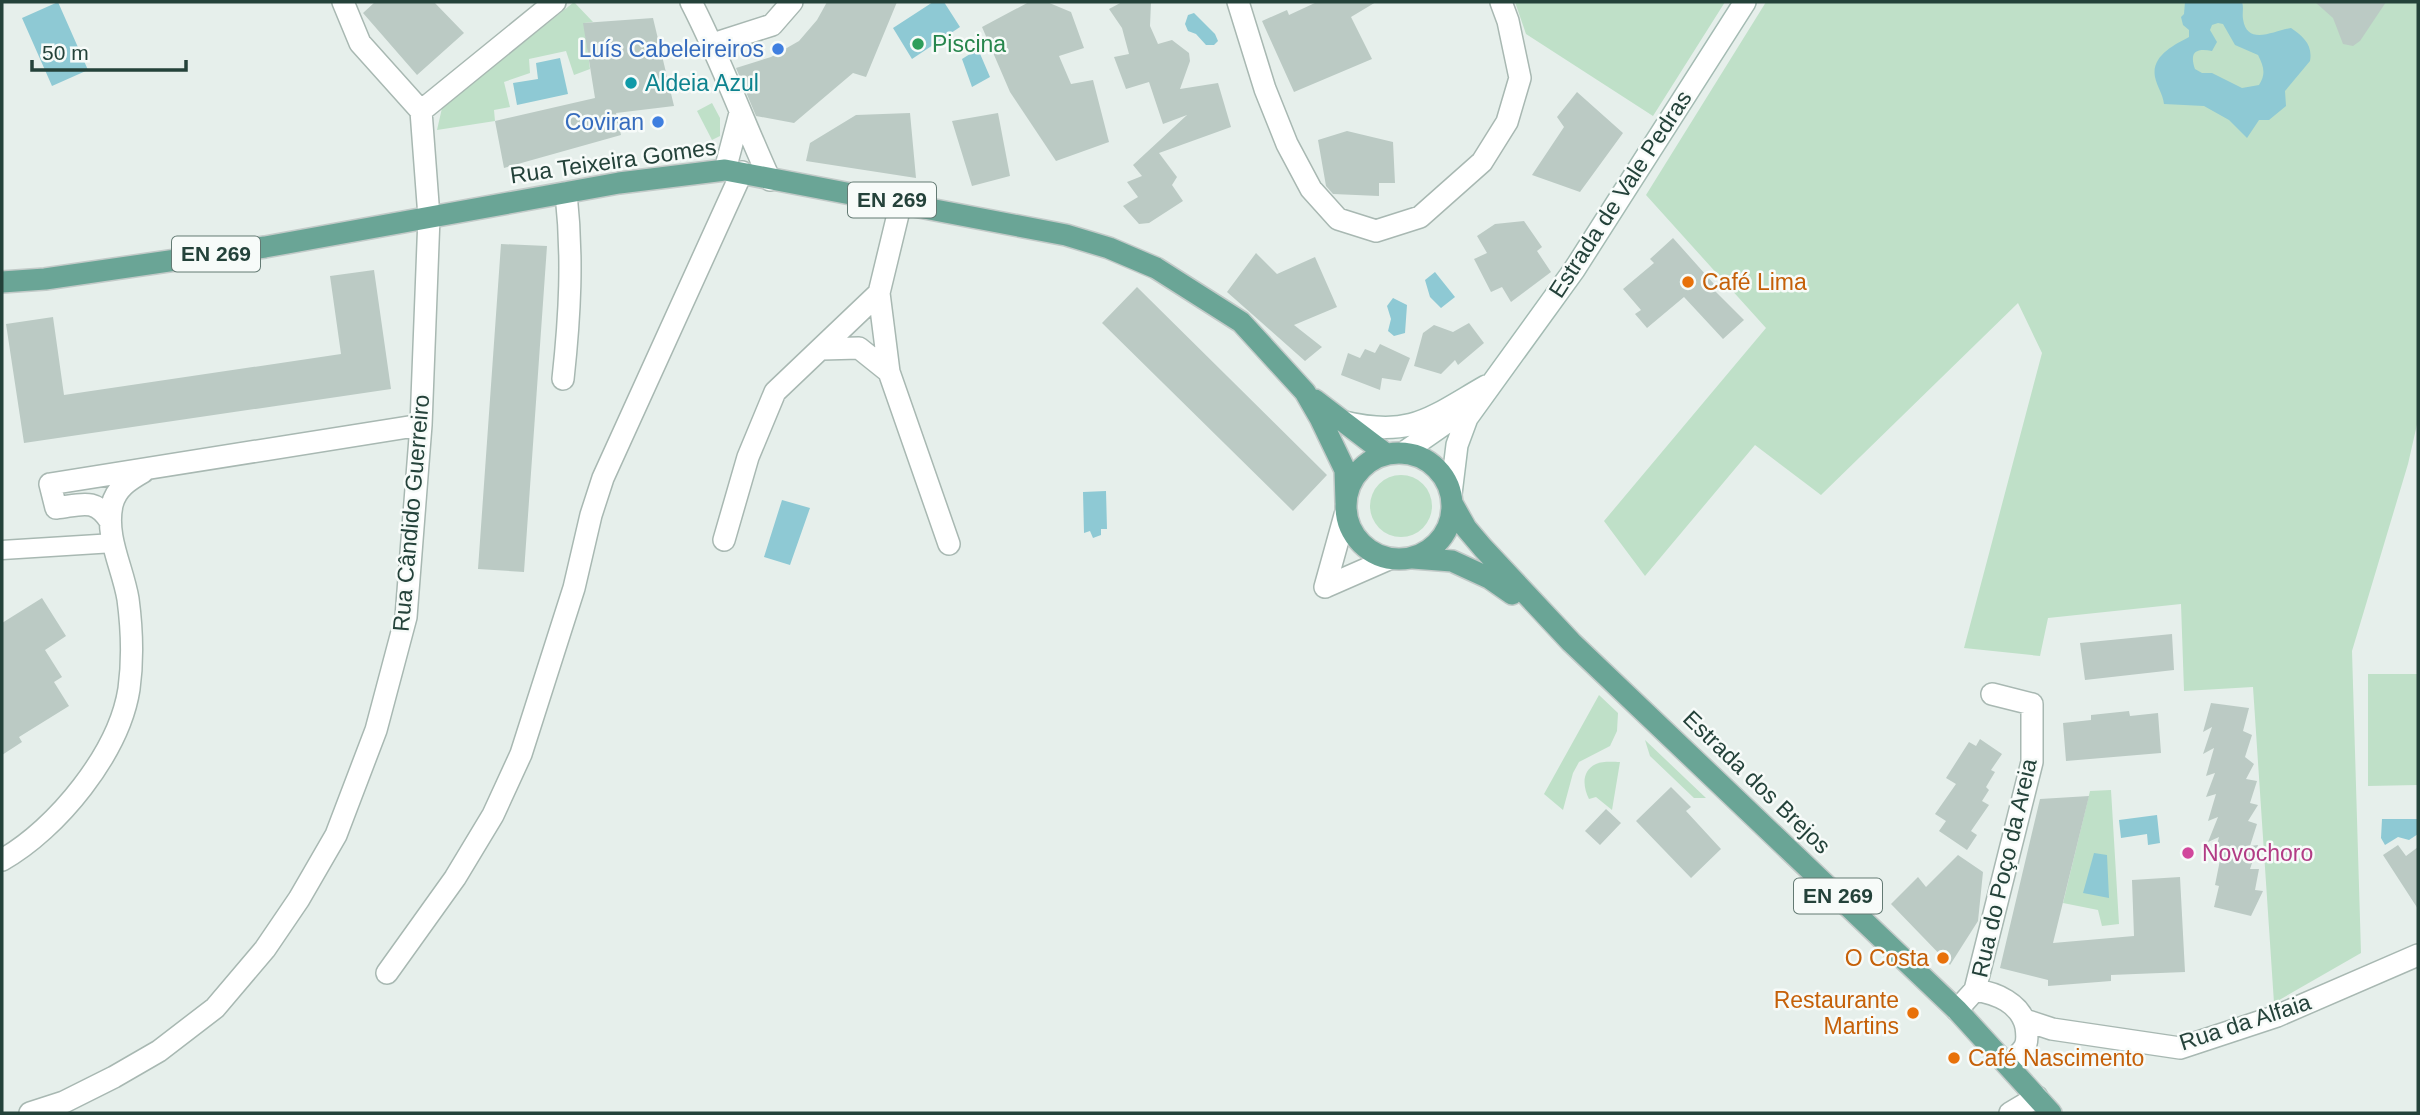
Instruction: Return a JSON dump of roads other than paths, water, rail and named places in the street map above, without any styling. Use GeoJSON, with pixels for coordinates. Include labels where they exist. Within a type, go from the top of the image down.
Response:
{"type":"FeatureCollection","features":[{"type":"Feature","properties":{"kind":"main road","name":"Rua Teixeira Gomes"},"geometry":{"type":"LineString","coordinates":[[2,282],[45,279],[265,247],[619,183],[733,171],[1066,235],[1109,248],[1156,268],[1241,322],[1305,392],[1344,422],[1394,453]]}},
{"type":"Feature","properties":{"kind":"main road","name":"Rua Teixeira Gomes"},"geometry":{"type":"LineString","coordinates":[[1305,392],[1321,418],[1345,470],[1346,509]]}},
{"type":"Feature","properties":{"kind":"main road","name":"EN 269"},"geometry":{"type":"LineString","coordinates":[[1394,453],[1410,453],[1427,460],[1441,472],[1452,498]]}},
{"type":"Feature","properties":{"kind":"main road"},"geometry":{"type":"LineString","coordinates":[[1346,509],[1350,485],[1360,469],[1374,458],[1394,453]]}},
{"type":"Feature","properties":{"kind":"main road"},"geometry":{"type":"LineString","coordinates":[[1399,558],[1429,550],[1441,538],[1452,516],[1452,498]]}},
{"type":"Feature","properties":{"kind":"main road","name":"Estrada dos Brejos"},"geometry":{"type":"LineString","coordinates":[[1452,498],[1466,528],[1571,642],[1957,1010],[2051,1113]]}},
{"type":"Feature","properties":{"kind":"main road","name":"EN 269"},"geometry":{"type":"LineString","coordinates":[[1346,509],[1356,538],[1367,548],[1399,558]]}},
{"type":"Feature","properties":{"kind":"main road","name":"Estrada dos Brejos"},"geometry":{"type":"LineString","coordinates":[[1399,558],[1452,561],[1489,578],[1571,642]]}},
{"type":"Feature","properties":{"kind":"street"},"geometry":{"type":"LineString","coordinates":[[343,2],[360,43],[421,111],[555,2]]}},
{"type":"Feature","properties":{"kind":"street"},"geometry":{"type":"LineString","coordinates":[[691,2],[713,44],[740,113],[771,180]]}},
{"type":"Feature","properties":{"kind":"street"},"geometry":{"type":"LineString","coordinates":[[713,44],[772,25],[792,2]]}},
{"type":"Feature","properties":{"kind":"street"},"geometry":{"type":"LineString","coordinates":[[1238,2],[1265,89],[1287,144],[1311,189],[1338,219],[1376,231],[1420,217],[1482,162],[1507,122],[1520,78],[1508,21],[1501,2]]}},
{"type":"Feature","properties":{"kind":"street","name":"Estrada de Vale Pedras"},"geometry":{"type":"LineString","coordinates":[[1452,498],[1457,445],[1467,418],[1574,270],[1745,2]]}},
{"type":"Feature","properties":{"kind":"street","name":"Rua Cândido Guerreiro"},"geometry":{"type":"LineString","coordinates":[[30,1113],[64,1102],[114,1077],[159,1051],[215,1008],[265,949],[299,899],[336,835],[376,730],[406,617],[422,425],[429,217],[421,111]]}},
{"type":"Feature","properties":{"kind":"street"},"geometry":{"type":"LineString","coordinates":[[387,973],[455,878],[493,815],[521,754],[574,588],[591,515],[603,478],[733,171],[740,113]]}},
{"type":"Feature","properties":{"kind":"street"},"geometry":{"type":"LineString","coordinates":[[563,379],[572,268],[566,193]]}},
{"type":"Feature","properties":{"kind":"street"},"geometry":{"type":"LineString","coordinates":[[901,202],[879,293],[889,372],[949,544]]}},
{"type":"Feature","properties":{"kind":"street"},"geometry":{"type":"LineString","coordinates":[[724,540],[748,457],[775,392],[879,293]]}},
{"type":"Feature","properties":{"kind":"street"},"geometry":{"type":"LineString","coordinates":[[822,349],[859,348],[889,372]]}},
{"type":"Feature","properties":{"kind":"street"},"geometry":{"type":"LineString","coordinates":[[1344,422],[1385,429],[1410,426],[1437,414],[1490,383]]}},
{"type":"Feature","properties":{"kind":"street","name":"Estrada de Vale Pedras"},"geometry":{"type":"LineString","coordinates":[[1394,453],[1462,411],[1490,383]]}},
{"type":"Feature","properties":{"kind":"street"},"geometry":{"type":"LineString","coordinates":[[110,521],[103,509],[91,503],[56,508],[51,484],[422,425]]}},
{"type":"Feature","properties":{"kind":"street"},"geometry":{"type":"LineString","coordinates":[[2,860],[49,825],[75,797],[96,767],[117,728],[128,691],[131,623],[127,592],[110,521],[117,491],[151,467]]}},
{"type":"Feature","properties":{"kind":"street"},"geometry":{"type":"LineString","coordinates":[[1346,509],[1325,587],[1399,558]]}},
{"type":"Feature","properties":{"kind":"street"},"geometry":{"type":"LineString","coordinates":[[2,550],[114,543]]}},
{"type":"Feature","properties":{"kind":"street","name":"Rua do Poço da Areia"},"geometry":{"type":"LineString","coordinates":[[1975,990],[2032,762],[2032,704],[1992,694]]}},
{"type":"Feature","properties":{"kind":"street","name":"Rua da Alfaia"},"geometry":{"type":"LineString","coordinates":[[2025,1020],[2052,1029],[2180,1048],[2277,1016],[2418,955]]}},
{"type":"Feature","properties":{"kind":"street"},"geometry":{"type":"LineString","coordinates":[[1957,1010],[1975,990],[1987,991],[2011,1003],[2025,1020],[2028,1036],[2025,1047],[2008,1065]]}},
{"type":"Feature","properties":{"kind":"street"},"geometry":{"type":"LineString","coordinates":[[2010,1113],[2037,1097]]}},
{"type":"Feature","properties":{"kind":"water"},"geometry":{"type":"Polygon","coordinates":[[[58,2],[88,70],[52,86],[22,18],[58,2]]]}},
{"type":"Feature","properties":{"kind":"water","name":"Piscina"},"geometry":{"type":"Polygon","coordinates":[[[933,2],[944,2],[960,27],[912,59],[893,28],[933,2]]]}},
{"type":"Feature","properties":{"kind":"water"},"geometry":{"type":"Polygon","coordinates":[[[2185,2],[2242,2],[2243,19],[2250,32],[2262,35],[2291,28],[2308,46],[2310,61],[2285,91],[2286,106],[2269,120],[2259,120],[2247,138],[2229,120],[2204,106],[2164,104],[2155,70],[2165,52],[2189,37],[2189,30],[2183,25],[2181,17],[2184,14],[2185,2]],[[2223,24],[2212,25],[2210,30],[2217,42],[2212,51],[2195,52],[2195,69],[2202,73],[2212,73],[2242,88],[2259,85],[2263,70],[2258,55],[2235,45],[2223,24]]]}},
{"type":"Feature","properties":{"kind":"water"},"geometry":{"type":"Polygon","coordinates":[[[1194,13],[1215,34],[1218,41],[1214,45],[1206,45],[1196,34],[1188,31],[1185,24],[1188,15],[1194,13]]]}},
{"type":"Feature","properties":{"kind":"water"},"geometry":{"type":"Polygon","coordinates":[[[978,49],[990,77],[972,87],[962,59],[978,49]]]}},
{"type":"Feature","properties":{"kind":"water"},"geometry":{"type":"Polygon","coordinates":[[[560,58],[568,94],[517,105],[513,83],[538,79],[536,63],[560,58]]]}},
{"type":"Feature","properties":{"kind":"water"},"geometry":{"type":"Polygon","coordinates":[[[1435,272],[1455,297],[1441,308],[1430,297],[1425,280],[1435,272]]]}},
{"type":"Feature","properties":{"kind":"water"},"geometry":{"type":"Polygon","coordinates":[[[1393,298],[1407,305],[1405,333],[1394,336],[1388,331],[1391,319],[1387,306],[1393,298]]]}},
{"type":"Feature","properties":{"kind":"water"},"geometry":{"type":"Polygon","coordinates":[[[1106,491],[1107,529],[1101,529],[1101,535],[1093,538],[1090,531],[1084,533],[1083,492],[1106,491]]]}},
{"type":"Feature","properties":{"kind":"water"},"geometry":{"type":"Polygon","coordinates":[[[782,500],[810,508],[790,565],[764,557],[782,500]]]}},
{"type":"Feature","properties":{"kind":"water"},"geometry":{"type":"Polygon","coordinates":[[[2157,815],[2160,843],[2148,845],[2147,834],[2121,838],[2119,820],[2157,815]]]}},
{"type":"Feature","properties":{"kind":"water"},"geometry":{"type":"Polygon","coordinates":[[[2382,819],[2418,819],[2418,834],[2409,840],[2398,837],[2385,845],[2381,838],[2382,819]]]}},
{"type":"Feature","properties":{"kind":"water"},"geometry":{"type":"Polygon","coordinates":[[[2094,853],[2107,855],[2109,898],[2083,893],[2094,853]]]}},
{"type":"Feature","properties":{"kind":"place","name":"Piscina"},"geometry":{"type":"Point","coordinates":[918,44]}},
{"type":"Feature","properties":{"kind":"place","name":"Luís Cabeleireiros"},"geometry":{"type":"Point","coordinates":[778,49]}},
{"type":"Feature","properties":{"kind":"place","name":"Aldeia Azul"},"geometry":{"type":"Point","coordinates":[631,83]}},
{"type":"Feature","properties":{"kind":"place","name":"Coviran"},"geometry":{"type":"Point","coordinates":[658,122]}},
{"type":"Feature","properties":{"kind":"place","name":"Café Lima"},"geometry":{"type":"Point","coordinates":[1688,282]}},
{"type":"Feature","properties":{"kind":"place","name":"Novochoro"},"geometry":{"type":"Point","coordinates":[2188,853]}},
{"type":"Feature","properties":{"kind":"place","name":"O Costa"},"geometry":{"type":"Point","coordinates":[1943,958]}},
{"type":"Feature","properties":{"kind":"place","name":"Restaurante Martins"},"geometry":{"type":"Point","coordinates":[1913,1013]}},
{"type":"Feature","properties":{"kind":"place","name":"Café Nascimento"},"geometry":{"type":"Point","coordinates":[1954,1058]}}]}
